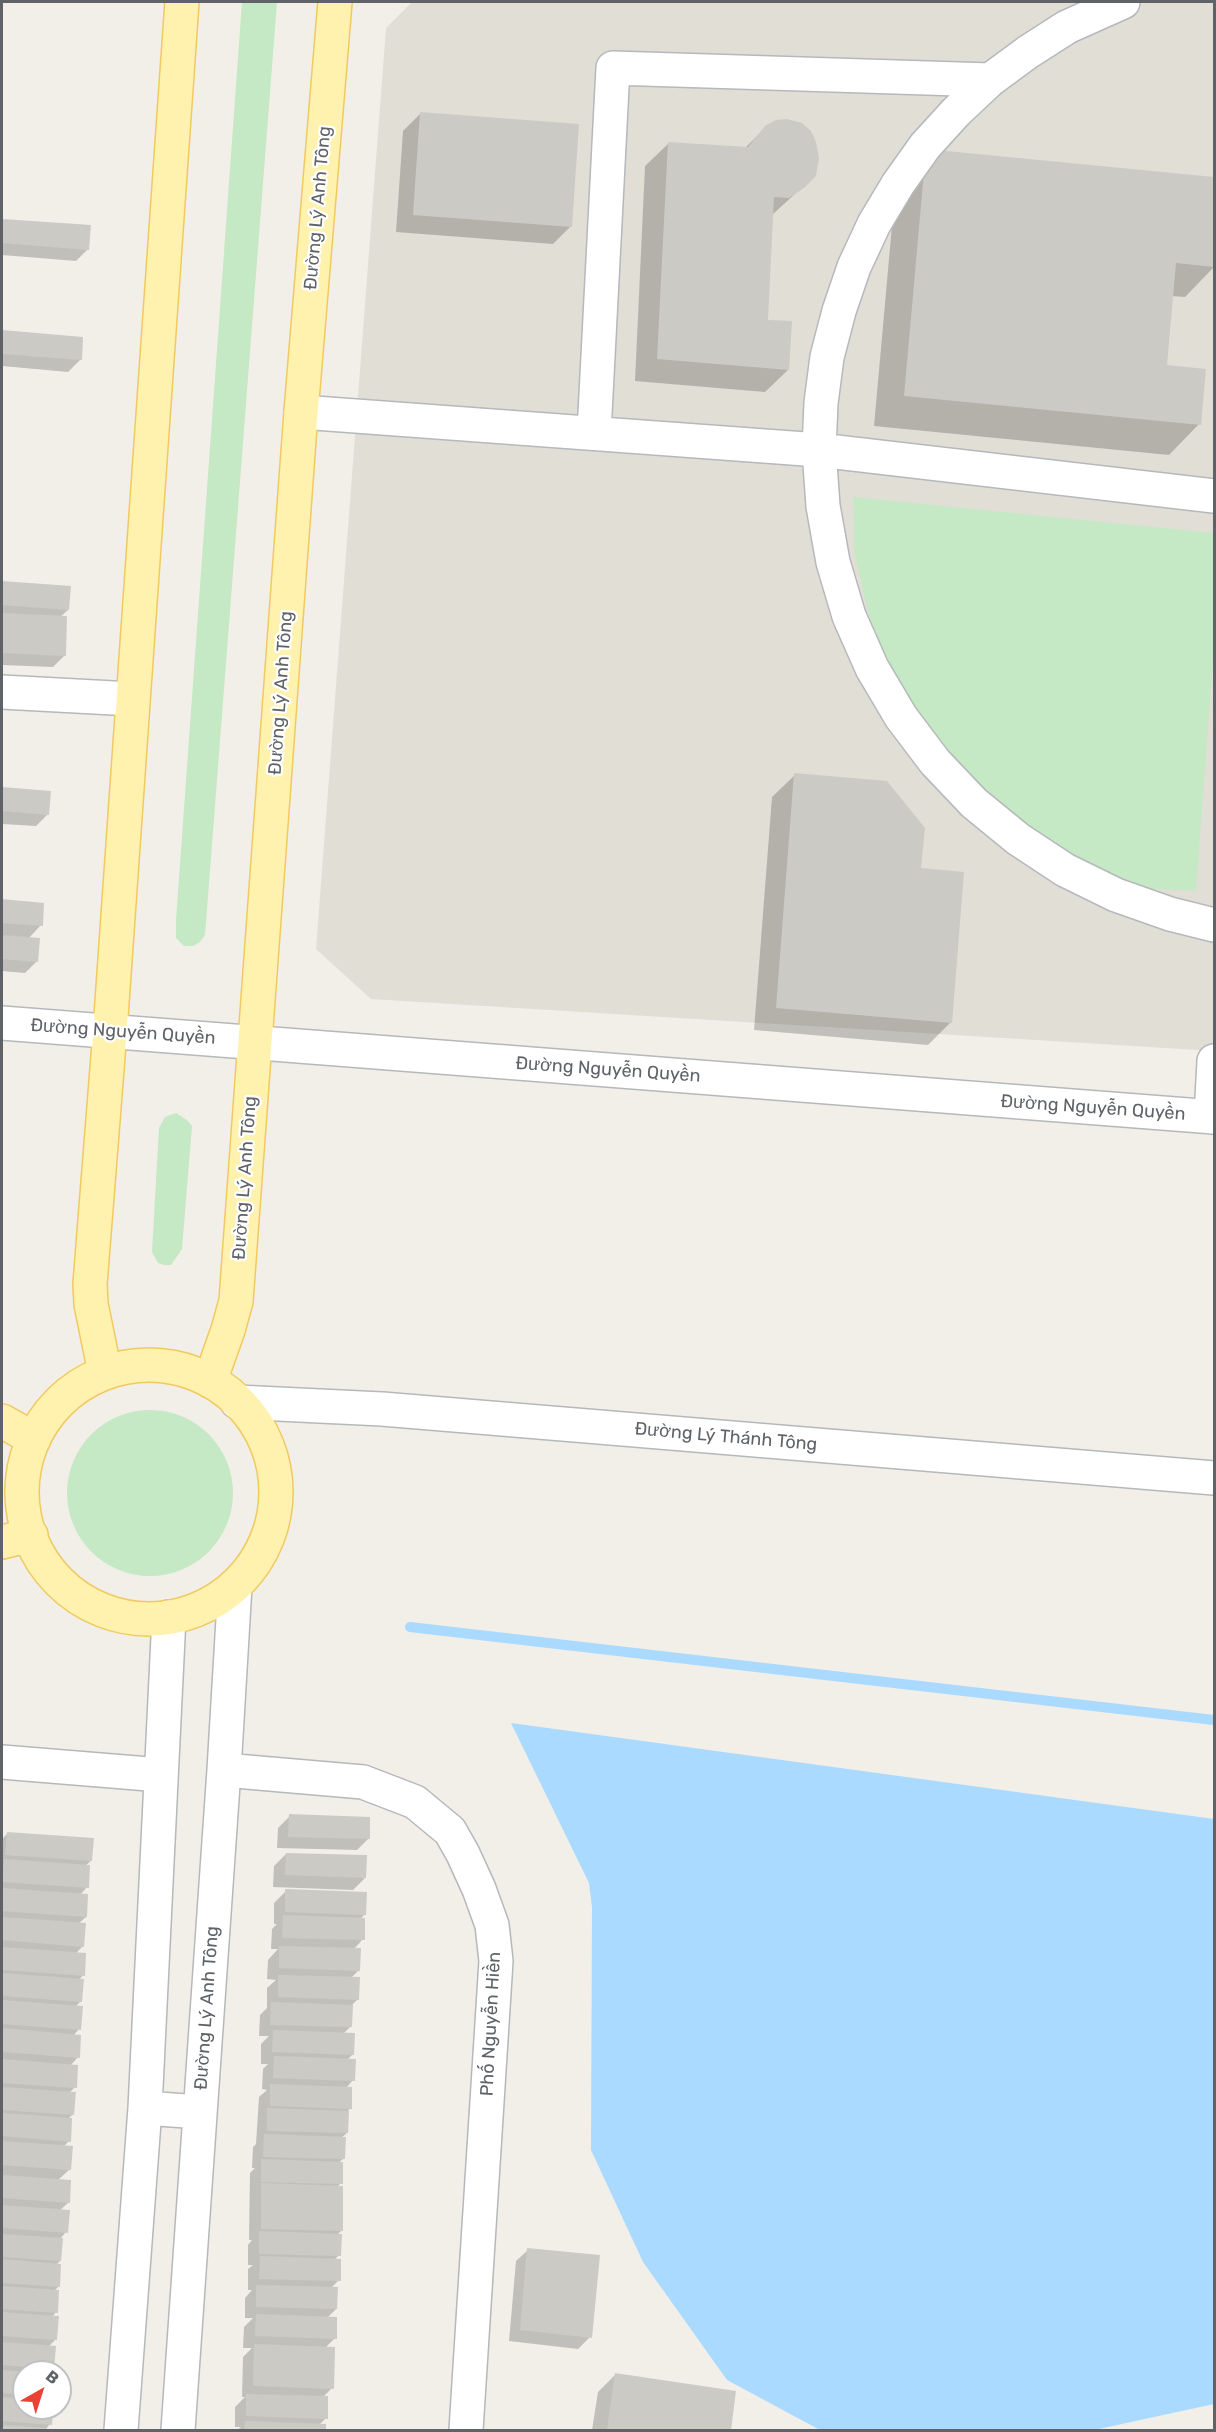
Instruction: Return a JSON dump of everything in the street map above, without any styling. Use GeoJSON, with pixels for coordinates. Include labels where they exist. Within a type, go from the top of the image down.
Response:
{"type":"FeatureCollection","features":[{"type":"Feature","properties":{"kind":"main road"},"geometry":{"type":"LineString","coordinates":[[105,1373],[91,1304],[90,1284],[110,1031],[182,2]]}},
{"type":"Feature","properties":{"kind":"main road","name":"Đường Lý Anh Tông"},"geometry":{"type":"LineString","coordinates":[[210,1381],[236,1301],[301,412],[335,2]]}},
{"type":"Feature","properties":{"kind":"main road"},"geometry":{"type":"LineString","coordinates":[[132,1366],[160,1366],[189,1372],[210,1381],[237,1401],[253,1419],[268,1449],[274,1472],[276,1495],[267,1539],[250,1569],[235,1586],[207,1606],[169,1617],[151,1618],[123,1616],[99,1608],[84,1600],[51,1572],[36,1548],[16,1539],[24,1508],[22,1493],[25,1465],[34,1438],[58,1403],[80,1386],[105,1373],[132,1366]]}},
{"type":"Feature","properties":{"kind":"main road"},"geometry":{"type":"LineString","coordinates":[[2,1421],[34,1438]]}},
{"type":"Feature","properties":{"kind":"street"},"geometry":{"type":"LineString","coordinates":[[1123,2],[1067,27],[990,80],[925,146],[898,184],[854,267],[827,357],[821,403],[819,450],[823,506],[832,562],[849,616],[872,668],[901,717],[935,762],[974,804],[1018,839],[1065,870],[1116,895],[1170,914],[1215,925]]}},
{"type":"Feature","properties":{"kind":"street"},"geometry":{"type":"LineString","coordinates":[[594,432],[614,68],[990,80]]}},
{"type":"Feature","properties":{"kind":"street"},"geometry":{"type":"LineString","coordinates":[[301,412],[819,450],[1215,495]]}},
{"type":"Feature","properties":{"kind":"street"},"geometry":{"type":"LineString","coordinates":[[2,692],[132,699]]}},
{"type":"Feature","properties":{"kind":"street","name":"Đường Nguyễn Quyền"},"geometry":{"type":"LineString","coordinates":[[2,1023],[1213,1117]]}},
{"type":"Feature","properties":{"kind":"street"},"geometry":{"type":"LineString","coordinates":[[1213,1117],[1215,1061]]}},
{"type":"Feature","properties":{"kind":"street","name":"Đường Lý Thánh Tông"},"geometry":{"type":"LineString","coordinates":[[237,1401],[394,1410],[1214,1469]]}},
{"type":"Feature","properties":{"kind":"street","name":"Đường Lý Anh Tông"},"geometry":{"type":"LineString","coordinates":[[178,2430],[225,1770],[235,1586]]}},
{"type":"Feature","properties":{"kind":"street"},"geometry":{"type":"LineString","coordinates":[[121,2430],[145,2108],[169,1617]]}},
{"type":"Feature","properties":{"kind":"street"},"geometry":{"type":"LineString","coordinates":[[2,1762],[161,1775]]}},
{"type":"Feature","properties":{"kind":"street","name":"Phố Nguyễn Hiền"},"geometry":{"type":"LineString","coordinates":[[225,1770],[363,1782],[415,1802],[450,1831],[479,1890],[492,1925],[496,1961],[466,2430]]}},
{"type":"Feature","properties":{"kind":"street"},"geometry":{"type":"LineString","coordinates":[[145,2108],[200,2112]]}},
{"type":"Feature","properties":{"kind":"shaded area"},"geometry":{"type":"Polygon","coordinates":[[[412,2],[1214,2],[1214,1051],[371,999],[316,949],[386,28],[412,2]]]}},
{"type":"Feature","properties":{"kind":"green space"},"geometry":{"type":"Polygon","coordinates":[[[242,2],[277,2],[205,935],[193,946],[184,946],[176,938],[176,920],[242,2]]]}},
{"type":"Feature","properties":{"kind":"green space"},"geometry":{"type":"Polygon","coordinates":[[[853,497],[1214,533],[1214,646],[1196,891],[1135,888],[1070,857],[981,793],[901,693],[882,650],[867,608],[854,551],[853,497]]]}},
{"type":"Feature","properties":{"kind":"green space"},"geometry":{"type":"Polygon","coordinates":[[[176,1113],[192,1126],[182,1249],[171,1265],[164,1265],[158,1263],[152,1252],[159,1128],[165,1117],[176,1113]]]}},
{"type":"Feature","properties":{"kind":"green space"},"geometry":{"type":"Polygon","coordinates":[[[150,1410],[182,1417],[209,1434],[226,1461],[233,1493],[226,1525],[209,1552],[182,1569],[150,1576],[118,1569],[91,1552],[74,1525],[67,1493],[74,1461],[91,1434],[118,1417],[150,1410]]]}},
{"type":"Feature","properties":{"kind":"water"},"geometry":{"type":"Polygon","coordinates":[[[511,1723],[1214,1819],[1214,2404],[1094,2430],[820,2430],[727,2380],[643,2262],[591,2150],[592,1907],[589,1883],[511,1723]]]}},
{"type":"Feature","properties":{"kind":"building"},"geometry":{"type":"Polygon","coordinates":[[[420,112],[579,124],[572,227],[413,215],[420,112]]]}},
{"type":"Feature","properties":{"kind":"building"},"geometry":{"type":"Polygon","coordinates":[[[787,119],[802,123],[811,131],[819,158],[816,176],[804,188],[789,198],[774,197],[768,320],[792,321],[789,370],[657,359],[668,142],[748,147],[765,126],[776,120],[787,119]]]}},
{"type":"Feature","properties":{"kind":"building"},"geometry":{"type":"Polygon","coordinates":[[[926,149],[1214,177],[1214,267],[1176,263],[1167,365],[1206,369],[1201,425],[904,396],[926,149]]]}},
{"type":"Feature","properties":{"kind":"building"},"geometry":{"type":"Polygon","coordinates":[[[2,219],[91,225],[89,250],[2,243],[2,219]]]}},
{"type":"Feature","properties":{"kind":"building"},"geometry":{"type":"Polygon","coordinates":[[[2,330],[83,337],[82,360],[2,354],[2,330]]]}},
{"type":"Feature","properties":{"kind":"building"},"geometry":{"type":"Polygon","coordinates":[[[2,581],[71,586],[69,610],[2,605],[2,581]]]}},
{"type":"Feature","properties":{"kind":"building"},"geometry":{"type":"Polygon","coordinates":[[[2,613],[67,616],[66,656],[2,653],[2,613]]]}},
{"type":"Feature","properties":{"kind":"building"},"geometry":{"type":"Polygon","coordinates":[[[794,773],[887,781],[925,828],[921,868],[964,872],[952,1023],[776,1008],[794,773]]]}},
{"type":"Feature","properties":{"kind":"building"},"geometry":{"type":"Polygon","coordinates":[[[2,787],[51,791],[49,815],[2,811],[2,787]]]}},
{"type":"Feature","properties":{"kind":"building"},"geometry":{"type":"Polygon","coordinates":[[[2,899],[44,903],[43,926],[2,923],[2,899]]]}},
{"type":"Feature","properties":{"kind":"building"},"geometry":{"type":"Polygon","coordinates":[[[2,935],[40,938],[38,962],[2,959],[2,935]]]}},
{"type":"Feature","properties":{"kind":"building"},"geometry":{"type":"Polygon","coordinates":[[[289,1814],[370,1817],[370,1839],[288,1837],[289,1814]]]}},
{"type":"Feature","properties":{"kind":"building"},"geometry":{"type":"Polygon","coordinates":[[[7,1832],[94,1838],[92,1861],[5,1855],[7,1832]]]}},
{"type":"Feature","properties":{"kind":"building"},"geometry":{"type":"Polygon","coordinates":[[[286,1853],[367,1855],[366,1878],[285,1875],[286,1853]]]}},
{"type":"Feature","properties":{"kind":"building"},"geometry":{"type":"Polygon","coordinates":[[[4,1859],[90,1865],[89,1888],[2,1882],[4,1859]]]}},
{"type":"Feature","properties":{"kind":"building"},"geometry":{"type":"Polygon","coordinates":[[[2,1888],[88,1894],[87,1917],[2,1911],[2,1888]]]}},
{"type":"Feature","properties":{"kind":"building"},"geometry":{"type":"Polygon","coordinates":[[[285,1889],[367,1892],[366,1915],[285,1912],[285,1889]]]}},
{"type":"Feature","properties":{"kind":"building"},"geometry":{"type":"Polygon","coordinates":[[[283,1915],[365,1918],[365,1940],[282,1938],[283,1915]]]}},
{"type":"Feature","properties":{"kind":"building"},"geometry":{"type":"Polygon","coordinates":[[[2,1917],[86,1923],[84,1947],[2,1940],[2,1917]]]}},
{"type":"Feature","properties":{"kind":"building"},"geometry":{"type":"Polygon","coordinates":[[[279,1946],[361,1948],[360,1971],[279,1968],[279,1946]]]}},
{"type":"Feature","properties":{"kind":"building"},"geometry":{"type":"Polygon","coordinates":[[[2,1947],[86,1953],[85,1976],[2,1970],[2,1947]]]}},
{"type":"Feature","properties":{"kind":"building"},"geometry":{"type":"Polygon","coordinates":[[[2,1973],[84,1979],[82,2002],[2,1996],[2,1973]]]}},
{"type":"Feature","properties":{"kind":"building"},"geometry":{"type":"Polygon","coordinates":[[[278,1975],[360,1977],[359,2000],[278,1997],[278,1975]]]}},
{"type":"Feature","properties":{"kind":"building"},"geometry":{"type":"Polygon","coordinates":[[[2,2000],[83,2006],[81,2030],[2,2024],[2,2000]]]}},
{"type":"Feature","properties":{"kind":"building"},"geometry":{"type":"Polygon","coordinates":[[[271,2002],[353,2005],[352,2027],[270,2025],[271,2002]]]}},
{"type":"Feature","properties":{"kind":"building"},"geometry":{"type":"Polygon","coordinates":[[[2,2028],[81,2035],[80,2058],[2,2052],[2,2028]]]}},
{"type":"Feature","properties":{"kind":"building"},"geometry":{"type":"Polygon","coordinates":[[[273,2030],[355,2033],[354,2055],[272,2052],[273,2030]]]}},
{"type":"Feature","properties":{"kind":"building"},"geometry":{"type":"Polygon","coordinates":[[[274,2056],[356,2059],[355,2081],[273,2078],[274,2056]]]}},
{"type":"Feature","properties":{"kind":"building"},"geometry":{"type":"Polygon","coordinates":[[[2,2059],[78,2065],[77,2088],[2,2083],[2,2059]]]}},
{"type":"Feature","properties":{"kind":"building"},"geometry":{"type":"Polygon","coordinates":[[[270,2084],[352,2087],[352,2109],[270,2106],[270,2084]]]}},
{"type":"Feature","properties":{"kind":"building"},"geometry":{"type":"Polygon","coordinates":[[[2,2087],[76,2092],[74,2115],[2,2110],[2,2087]]]}},
{"type":"Feature","properties":{"kind":"building"},"geometry":{"type":"Polygon","coordinates":[[[267,2108],[349,2111],[348,2133],[267,2131],[267,2108]]]}},
{"type":"Feature","properties":{"kind":"building"},"geometry":{"type":"Polygon","coordinates":[[[2,2113],[72,2118],[71,2142],[2,2136],[2,2113]]]}},
{"type":"Feature","properties":{"kind":"building"},"geometry":{"type":"Polygon","coordinates":[[[264,2134],[346,2137],[345,2159],[263,2157],[264,2134]]]}},
{"type":"Feature","properties":{"kind":"building"},"geometry":{"type":"Polygon","coordinates":[[[2,2141],[73,2146],[71,2170],[2,2165],[2,2141]]]}},
{"type":"Feature","properties":{"kind":"building"},"geometry":{"type":"Polygon","coordinates":[[[261,2159],[343,2162],[343,2184],[261,2182],[261,2159]]]}},
{"type":"Feature","properties":{"kind":"building"},"geometry":{"type":"Polygon","coordinates":[[[2,2175],[71,2180],[70,2203],[2,2198],[2,2175]]]}},
{"type":"Feature","properties":{"kind":"building"},"geometry":{"type":"Polygon","coordinates":[[[261,2183],[343,2186],[343,2231],[261,2229],[261,2183]]]}},
{"type":"Feature","properties":{"kind":"building"},"geometry":{"type":"Polygon","coordinates":[[[2,2205],[70,2210],[68,2233],[2,2228],[2,2205]]]}},
{"type":"Feature","properties":{"kind":"building"},"geometry":{"type":"Polygon","coordinates":[[[259,2231],[342,2234],[341,2256],[259,2254],[259,2231]]]}},
{"type":"Feature","properties":{"kind":"building"},"geometry":{"type":"Polygon","coordinates":[[[2,2234],[63,2238],[61,2261],[2,2257],[2,2234]]]}},
{"type":"Feature","properties":{"kind":"building"},"geometry":{"type":"Polygon","coordinates":[[[527,2248],[600,2255],[592,2338],[520,2330],[527,2248]]]}},
{"type":"Feature","properties":{"kind":"building"},"geometry":{"type":"Polygon","coordinates":[[[260,2256],[341,2259],[341,2281],[259,2279],[260,2256]]]}},
{"type":"Feature","properties":{"kind":"building"},"geometry":{"type":"Polygon","coordinates":[[[2,2259],[61,2264],[60,2287],[2,2283],[2,2259]]]}},
{"type":"Feature","properties":{"kind":"building"},"geometry":{"type":"Polygon","coordinates":[[[256,2285],[338,2287],[337,2309],[256,2307],[256,2285]]]}},
{"type":"Feature","properties":{"kind":"building"},"geometry":{"type":"Polygon","coordinates":[[[2,2286],[59,2290],[58,2313],[2,2309],[2,2286]]]}},
{"type":"Feature","properties":{"kind":"building"},"geometry":{"type":"Polygon","coordinates":[[[2,2312],[59,2316],[57,2340],[2,2336],[2,2312]]]}},
{"type":"Feature","properties":{"kind":"building"},"geometry":{"type":"Polygon","coordinates":[[[256,2314],[337,2317],[337,2339],[255,2336],[256,2314]]]}},
{"type":"Feature","properties":{"kind":"building"},"geometry":{"type":"Polygon","coordinates":[[[2,2342],[56,2346],[55,2360],[12,2360],[12,2366],[2,2365],[2,2342]]]}},
{"type":"Feature","properties":{"kind":"building"},"geometry":{"type":"Polygon","coordinates":[[[254,2344],[335,2347],[334,2389],[253,2386],[254,2344]]]}},
{"type":"Feature","properties":{"kind":"building"},"geometry":{"type":"Polygon","coordinates":[[[2,2370],[12,2371],[12,2394],[2,2393],[2,2370]]]}},
{"type":"Feature","properties":{"kind":"building"},"geometry":{"type":"Polygon","coordinates":[[[615,2373],[736,2391],[731,2430],[607,2430],[615,2373]]]}},
{"type":"Feature","properties":{"kind":"building"},"geometry":{"type":"Polygon","coordinates":[[[246,2394],[328,2396],[328,2419],[246,2416],[246,2394]]]}},
{"type":"Feature","properties":{"kind":"building"},"geometry":{"type":"Polygon","coordinates":[[[2,2397],[12,2398],[12,2420],[52,2420],[52,2425],[2,2421],[2,2397]]]}},
{"type":"Feature","properties":{"kind":"building"},"geometry":{"type":"Polygon","coordinates":[[[245,2421],[326,2424],[326,2430],[244,2430],[245,2421]]]}},
{"type":"Feature","properties":{"kind":"building"},"geometry":{"type":"Polygon","coordinates":[[[2,2425],[47,2428],[47,2430],[2,2430],[2,2425]]]}},
{"type":"Feature","properties":{"kind":"waterway"},"geometry":{"type":"LineString","coordinates":[[410,1627],[1214,1720]]}}]}
